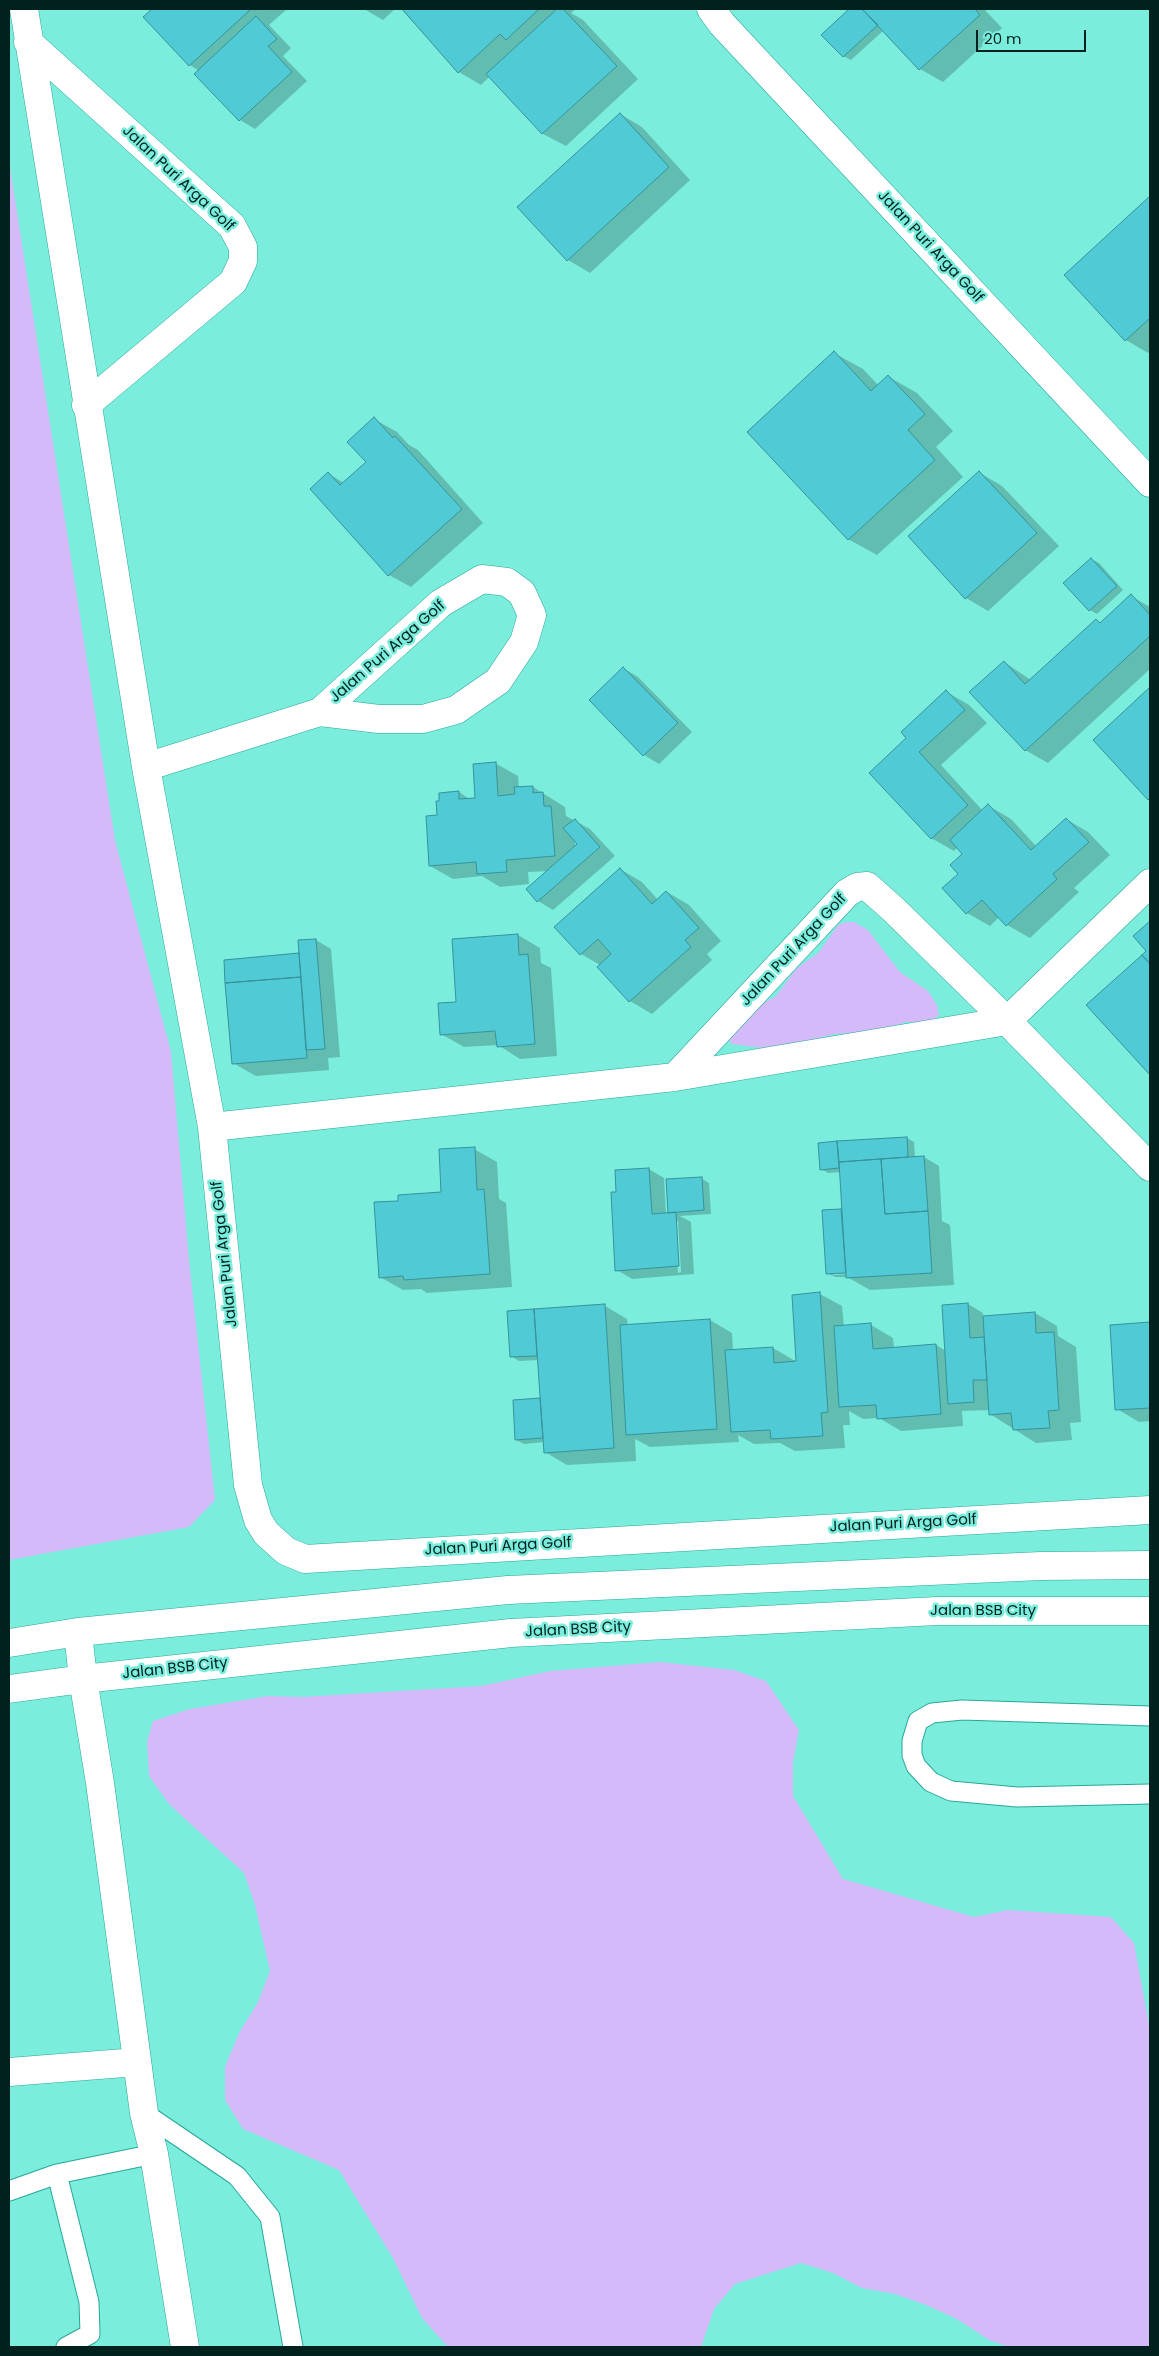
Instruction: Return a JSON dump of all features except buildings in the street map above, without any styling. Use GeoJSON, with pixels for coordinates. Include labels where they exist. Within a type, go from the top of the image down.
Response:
{"type":"FeatureCollection","features":[{"type":"Feature","properties":{"kind":"street","name":"Jalan Puri Arga Golf"},"geometry":{"type":"LineString","coordinates":[[24,9],[86,405],[146,767],[212,1127],[248,1485],[258,1520],[266,1533],[286,1551],[298,1556],[315,1558],[1150,1510]]}},
{"type":"Feature","properties":{"kind":"street","name":"Jalan Puri Arga Golf"},"geometry":{"type":"LineString","coordinates":[[711,9],[722,24],[1150,483]]}},
{"type":"Feature","properties":{"kind":"street","name":"Jalan Puri Arga Golf"},"geometry":{"type":"LineString","coordinates":[[28,42],[232,226],[243,247],[243,261],[233,282],[86,405]]}},
{"type":"Feature","properties":{"kind":"street","name":"Jalan Puri Arga Golf"},"geometry":{"type":"LineString","coordinates":[[146,767],[320,712],[379,719],[423,719],[456,710],[498,681],[524,642],[532,615],[522,593],[507,582],[482,579],[465,588],[441,603],[320,712]]}},
{"type":"Feature","properties":{"kind":"street"},"geometry":{"type":"LineString","coordinates":[[212,1127],[675,1077],[1007,1021],[1150,883]]}},
{"type":"Feature","properties":{"kind":"street","name":"Jalan Puri Arga Golf"},"geometry":{"type":"LineString","coordinates":[[675,1077],[847,893],[857,887],[867,886],[894,909],[1007,1021],[1150,1168]]}},
{"type":"Feature","properties":{"kind":"street"},"geometry":{"type":"LineString","coordinates":[[9,1643],[78,1632],[508,1590],[1041,1566],[1150,1565]]}},
{"type":"Feature","properties":{"kind":"street","name":"Jalan BSB City"},"geometry":{"type":"LineString","coordinates":[[9,1689],[83,1678],[511,1634],[937,1611],[1150,1611]]}},
{"type":"Feature","properties":{"kind":"street"},"geometry":{"type":"LineString","coordinates":[[78,1632],[144,2113],[154,2154],[184,2347]]}},
{"type":"Feature","properties":{"kind":"street"},"geometry":{"type":"LineString","coordinates":[[9,2072],[138,2062]]}},
{"type":"Feature","properties":{"kind":"lane"},"geometry":{"type":"LineString","coordinates":[[1150,1716],[962,1710],[932,1713],[918,1720],[912,1740],[912,1755],[916,1766],[931,1782],[951,1791],[1017,1797],[1150,1794]]}},
{"type":"Feature","properties":{"kind":"lane"},"geometry":{"type":"LineString","coordinates":[[144,2113],[237,2176],[270,2217],[293,2347]]}},
{"type":"Feature","properties":{"kind":"lane"},"geometry":{"type":"LineString","coordinates":[[9,2191],[57,2174],[154,2154]]}},
{"type":"Feature","properties":{"kind":"lane"},"geometry":{"type":"LineString","coordinates":[[57,2174],[89,2302],[90,2334],[66,2347]]}},
{"type":"Feature","properties":{"kind":"shaded area"},"geometry":{"type":"Polygon","coordinates":[[[9,161],[115,840],[171,1052],[189,1260],[215,1500],[189,1527],[9,1560],[9,161]]]}},
{"type":"Feature","properties":{"kind":"shaded area"},"geometry":{"type":"Polygon","coordinates":[[[854,922],[868,930],[900,972],[928,991],[937,1005],[939,1015],[933,1020],[925,1022],[907,1022],[869,1032],[835,1034],[782,1047],[764,1048],[731,1044],[729,1037],[755,1008],[776,996],[796,969],[819,952],[838,925],[854,922]]]}},
{"type":"Feature","properties":{"kind":"shaded area"},"geometry":{"type":"Polygon","coordinates":[[[660,1662],[734,1670],[766,1681],[799,1730],[793,1762],[793,1796],[843,1879],[974,1917],[1008,1910],[1111,1917],[1134,1943],[1150,2030],[1149,2347],[1010,2347],[989,2340],[957,2319],[926,2305],[895,2294],[862,2288],[833,2273],[801,2263],[735,2284],[714,2309],[701,2347],[448,2347],[422,2318],[393,2258],[339,2170],[243,2129],[225,2100],[225,2067],[239,2033],[258,2002],[270,1971],[255,1905],[244,1873],[169,1804],[149,1776],[147,1742],[153,1721],[190,1709],[268,1696],[302,1697],[481,1686],[550,1671],[660,1662]]]}}]}
